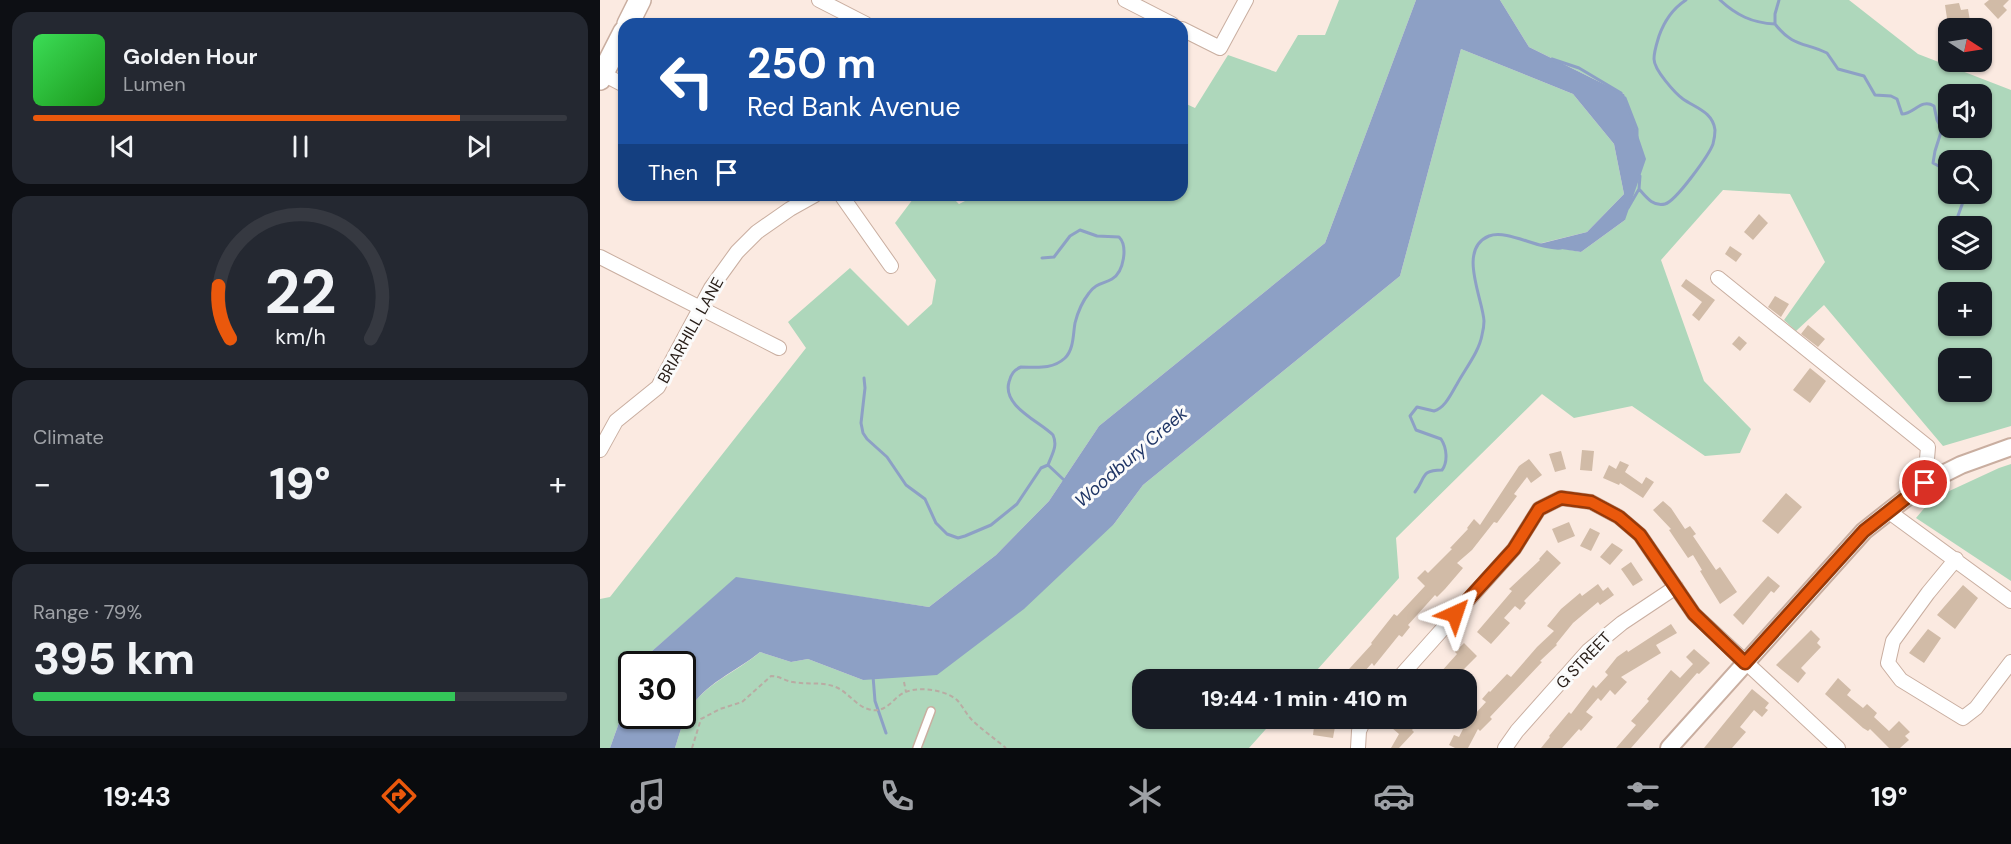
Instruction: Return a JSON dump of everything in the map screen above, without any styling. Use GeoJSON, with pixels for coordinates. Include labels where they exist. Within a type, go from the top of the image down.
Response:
{"type":"FeatureCollection","features":[{"type":"Feature","properties":{"kind":"main road"},"geometry":{"type":"LineString","coordinates":[[631,18],[640,0]]}},
{"type":"Feature","properties":{"kind":"main road"},"geometry":{"type":"LineString","coordinates":[[601,77],[618,44]]}},
{"type":"Feature","properties":{"kind":"street"},"geometry":{"type":"LineString","coordinates":[[819,0],[854,18]]}},
{"type":"Feature","properties":{"kind":"street"},"geometry":{"type":"LineString","coordinates":[[1125,0],[1160,18]]}},
{"type":"Feature","properties":{"kind":"street"},"geometry":{"type":"LineString","coordinates":[[1188,32],[1220,48],[1246,0]]}},
{"type":"Feature","properties":{"kind":"street"},"geometry":{"type":"LineString","coordinates":[[601,77],[618,83]]}},
{"type":"Feature","properties":{"kind":"street","name":"BRIARHILL LANE"},"geometry":{"type":"LineString","coordinates":[[601,444],[616,421],[658,387],[711,288],[737,252],[750,239],[804,201]]}},
{"type":"Feature","properties":{"kind":"street"},"geometry":{"type":"LineString","coordinates":[[845,201],[891,266]]}},
{"type":"Feature","properties":{"kind":"street"},"geometry":{"type":"LineString","coordinates":[[600,257],[779,348]]}},
{"type":"Feature","properties":{"kind":"street"},"geometry":{"type":"LineString","coordinates":[[1718,278],[1928,447],[1925,483]]}},
{"type":"Feature","properties":{"kind":"street"},"geometry":{"type":"LineString","coordinates":[[1669,748],[1864,531],[1925,483],[1961,465],[2011,447]]}},
{"type":"Feature","properties":{"kind":"street"},"geometry":{"type":"LineString","coordinates":[[1407,669],[1514,549],[1539,509],[1561,498],[1591,502],[1619,517],[1640,535],[1694,614],[1838,748]]}},
{"type":"Feature","properties":{"kind":"street"},"geometry":{"type":"LineString","coordinates":[[1888,510],[2011,601]]}},
{"type":"Feature","properties":{"kind":"street"},"geometry":{"type":"LineString","coordinates":[[1956,559],[1893,641],[1888,663],[1901,680],[1963,718],[1976,708],[2011,662]]}},
{"type":"Feature","properties":{"kind":"street","name":"G STREET"},"geometry":{"type":"LineString","coordinates":[[1505,748],[1517,731],[1588,651],[1622,623],[1676,587]]}},
{"type":"Feature","properties":{"kind":"street"},"geometry":{"type":"LineString","coordinates":[[1358,748],[1360,729]]}},
{"type":"Feature","properties":{"kind":"lane"},"geometry":{"type":"LineString","coordinates":[[917,748],[931,711]]}},
{"type":"Feature","properties":{"kind":"path"},"geometry":{"type":"LineString","coordinates":[[692,748],[701,719],[720,709],[742,702],[771,676],[792,682],[819,682],[837,688],[851,696],[861,706],[874,710],[888,707],[906,692],[940,691],[956,699],[971,719],[1006,748]]}},
{"type":"Feature","properties":{"kind":"path"},"geometry":{"type":"LineString","coordinates":[[837,688],[840,681]]}},
{"type":"Feature","properties":{"kind":"path"},"geometry":{"type":"LineString","coordinates":[[904,682],[906,692]]}},
{"type":"Feature","properties":{"kind":"green space"},"geometry":{"type":"Polygon","coordinates":[[[1339,0],[1416,0],[1325,243],[1099,426],[1049,501],[996,555],[929,607],[736,578],[652,651],[618,651],[618,726],[610,748],[600,748],[600,599],[610,597],[806,348],[788,322],[850,268],[908,326],[932,304],[936,280],[895,223],[912,201],[956,201],[959,204],[965,201],[1188,201],[1188,105],[1195,108],[1228,55],[1276,72],[1298,35],[1325,35],[1339,0]]]}},
{"type":"Feature","properties":{"kind":"green space"},"geometry":{"type":"Polygon","coordinates":[[[1500,0],[1849,0],[1918,54],[1938,62],[1938,72],[1964,72],[2011,90],[2011,426],[1943,446],[1824,305],[1796,331],[1784,320],[1825,262],[1790,194],[1723,190],[1661,260],[1704,381],[1751,429],[1740,453],[1705,456],[1632,406],[1574,418],[1542,394],[1396,538],[1399,578],[1318,669],[1132,669],[1132,729],[1266,729],[1249,748],[675,748],[681,729],[696,729],[696,700],[711,686],[760,652],[791,662],[808,659],[863,680],[1114,524],[1143,485],[1400,276],[1461,49],[1573,94],[1614,144],[1624,194],[1587,232],[1538,244],[1581,252],[1625,220],[1624,94],[1529,47],[1500,0]]]}},
{"type":"Feature","properties":{"kind":"green space"},"geometry":{"type":"Polygon","coordinates":[[[2011,464],[2011,581],[1916,518],[1932,499],[2011,464]]]}},
{"type":"Feature","properties":{"kind":"water","name":"Woodbury Creek"},"geometry":{"type":"Polygon","coordinates":[[[1416,0],[1500,0],[1529,47],[1624,94],[1646,159],[1625,220],[1581,252],[1535,245],[1587,232],[1624,194],[1614,144],[1573,94],[1461,49],[1400,276],[1143,485],[1114,524],[1024,609],[937,675],[863,680],[808,659],[791,662],[760,652],[711,686],[696,700],[696,651],[652,651],[736,577],[929,607],[996,555],[1049,501],[1099,426],[1325,243],[1416,0]]]}},
{"type":"Feature","properties":{"kind":"water"},"geometry":{"type":"Polygon","coordinates":[[[618,726],[618,729],[681,729],[675,748],[610,748],[618,726]]]}},
{"type":"Feature","properties":{"kind":"building"},"geometry":{"type":"Polygon","coordinates":[[[1989,0],[2009,0],[2003,6],[2007,10],[1998,19],[1984,4],[1989,0]]]}},
{"type":"Feature","properties":{"kind":"building"},"geometry":{"type":"Polygon","coordinates":[[[1959,3],[1961,10],[1968,9],[1970,18],[1947,18],[1945,5],[1959,3]]]}},
{"type":"Feature","properties":{"kind":"building"},"geometry":{"type":"Polygon","coordinates":[[[1759,214],[1768,223],[1753,240],[1744,232],[1759,214]]]}},
{"type":"Feature","properties":{"kind":"building"},"geometry":{"type":"Polygon","coordinates":[[[1730,246],[1742,254],[1736,262],[1725,254],[1730,246]]]}},
{"type":"Feature","properties":{"kind":"building"},"geometry":{"type":"Polygon","coordinates":[[[1686,279],[1715,300],[1699,321],[1692,315],[1702,302],[1681,286],[1686,279]]]}},
{"type":"Feature","properties":{"kind":"building"},"geometry":{"type":"Polygon","coordinates":[[[1775,296],[1789,304],[1781,317],[1768,307],[1775,296]]]}},
{"type":"Feature","properties":{"kind":"building"},"geometry":{"type":"Polygon","coordinates":[[[1808,325],[1825,339],[1818,347],[1801,334],[1808,325]]]}},
{"type":"Feature","properties":{"kind":"building"},"geometry":{"type":"Polygon","coordinates":[[[1739,336],[1747,343],[1740,351],[1732,344],[1739,336]]]}},
{"type":"Feature","properties":{"kind":"building"},"geometry":{"type":"Polygon","coordinates":[[[1810,368],[1826,381],[1810,403],[1793,390],[1810,368]]]}},
{"type":"Feature","properties":{"kind":"building"},"geometry":{"type":"Polygon","coordinates":[[[1582,450],[1594,451],[1592,471],[1580,470],[1582,450]]]}},
{"type":"Feature","properties":{"kind":"building"},"geometry":{"type":"Polygon","coordinates":[[[1561,451],[1566,469],[1555,472],[1549,454],[1561,451]]]}},
{"type":"Feature","properties":{"kind":"building"},"geometry":{"type":"Polygon","coordinates":[[[1529,459],[1542,475],[1531,483],[1527,477],[1514,494],[1517,496],[1497,523],[1494,522],[1472,550],[1457,563],[1463,568],[1437,597],[1435,595],[1408,625],[1410,627],[1402,637],[1399,635],[1374,666],[1372,663],[1367,669],[1349,669],[1372,644],[1394,614],[1397,616],[1425,586],[1417,578],[1425,570],[1428,573],[1452,549],[1450,548],[1474,519],[1480,525],[1519,466],[1529,459]]]}},
{"type":"Feature","properties":{"kind":"building"},"geometry":{"type":"Polygon","coordinates":[[[1620,461],[1629,465],[1625,472],[1642,484],[1646,477],[1654,482],[1643,498],[1620,483],[1619,485],[1603,478],[1609,465],[1616,469],[1620,461]]]}},
{"type":"Feature","properties":{"kind":"building"},"geometry":{"type":"Polygon","coordinates":[[[1786,493],[1802,507],[1778,534],[1762,521],[1786,493]]]}},
{"type":"Feature","properties":{"kind":"building"},"geometry":{"type":"Polygon","coordinates":[[[1663,501],[1671,508],[1685,529],[1690,526],[1696,534],[1693,536],[1716,570],[1720,567],[1737,592],[1720,604],[1693,555],[1688,558],[1669,530],[1671,529],[1653,510],[1663,501]]]}},
{"type":"Feature","properties":{"kind":"building"},"geometry":{"type":"Polygon","coordinates":[[[1569,522],[1575,536],[1558,543],[1552,529],[1569,522]]]}},
{"type":"Feature","properties":{"kind":"building"},"geometry":{"type":"Polygon","coordinates":[[[1590,528],[1600,533],[1591,551],[1580,546],[1590,528]]]}},
{"type":"Feature","properties":{"kind":"building"},"geometry":{"type":"Polygon","coordinates":[[[1612,543],[1623,550],[1610,565],[1600,557],[1612,543]]]}},
{"type":"Feature","properties":{"kind":"building"},"geometry":{"type":"Polygon","coordinates":[[[1547,550],[1561,563],[1524,601],[1526,603],[1520,610],[1515,606],[1504,618],[1510,623],[1491,644],[1477,632],[1512,591],[1509,589],[1540,560],[1547,550]]]}},
{"type":"Feature","properties":{"kind":"building"},"geometry":{"type":"Polygon","coordinates":[[[1631,562],[1643,580],[1633,586],[1621,569],[1631,562]]]}},
{"type":"Feature","properties":{"kind":"building"},"geometry":{"type":"Polygon","coordinates":[[[1768,576],[1780,586],[1774,593],[1771,591],[1743,625],[1733,615],[1768,576]]]}},
{"type":"Feature","properties":{"kind":"building"},"geometry":{"type":"Polygon","coordinates":[[[1598,584],[1603,591],[1608,587],[1614,595],[1600,605],[1598,602],[1573,623],[1557,645],[1540,661],[1542,662],[1490,717],[1492,719],[1480,731],[1478,729],[1468,748],[1455,748],[1449,745],[1454,735],[1459,737],[1463,729],[1477,729],[1477,712],[1486,702],[1482,699],[1507,674],[1511,677],[1554,631],[1547,626],[1561,609],[1580,593],[1582,596],[1598,584]]]}},
{"type":"Feature","properties":{"kind":"building"},"geometry":{"type":"Polygon","coordinates":[[[1963,585],[1978,598],[1955,629],[1937,615],[1963,585]]]}},
{"type":"Feature","properties":{"kind":"building"},"geometry":{"type":"Polygon","coordinates":[[[1671,624],[1677,633],[1656,645],[1661,653],[1621,677],[1627,682],[1615,695],[1610,690],[1601,701],[1598,698],[1586,712],[1593,717],[1581,731],[1579,729],[1562,748],[1541,748],[1593,685],[1596,688],[1608,675],[1605,672],[1617,657],[1671,624]]]}},
{"type":"Feature","properties":{"kind":"building"},"geometry":{"type":"Polygon","coordinates":[[[1928,629],[1941,638],[1924,663],[1909,653],[1928,629]]]}},
{"type":"Feature","properties":{"kind":"building"},"geometry":{"type":"Polygon","coordinates":[[[1811,630],[1820,639],[1817,643],[1821,647],[1801,668],[1806,673],[1798,683],[1776,665],[1811,630]]]}},
{"type":"Feature","properties":{"kind":"building"},"geometry":{"type":"Polygon","coordinates":[[[1464,643],[1477,656],[1464,669],[1444,669],[1457,654],[1455,652],[1464,643]]]}},
{"type":"Feature","properties":{"kind":"building"},"geometry":{"type":"Polygon","coordinates":[[[1694,649],[1710,663],[1699,674],[1697,673],[1631,748],[1616,748],[1636,725],[1631,721],[1649,701],[1647,699],[1671,670],[1680,678],[1693,664],[1686,657],[1694,649]]]}},
{"type":"Feature","properties":{"kind":"building"},"geometry":{"type":"Polygon","coordinates":[[[1838,678],[1851,690],[1847,695],[1863,708],[1867,704],[1877,713],[1874,717],[1889,731],[1899,721],[1910,732],[1905,736],[1909,740],[1900,748],[1889,748],[1870,729],[1868,731],[1863,728],[1825,694],[1838,678]]]}},
{"type":"Feature","properties":{"kind":"building"},"geometry":{"type":"Polygon","coordinates":[[[1752,689],[1769,703],[1765,708],[1768,710],[1762,717],[1754,710],[1740,727],[1746,732],[1732,748],[1704,748],[1752,689]]]}},
{"type":"Feature","properties":{"kind":"building"},"geometry":{"type":"Polygon","coordinates":[[[1314,729],[1335,729],[1333,738],[1313,735],[1314,729]]]}},
{"type":"Feature","properties":{"kind":"building"},"geometry":{"type":"Polygon","coordinates":[[[1393,729],[1413,729],[1414,732],[1399,748],[1391,748],[1399,734],[1393,729]]]}},
{"type":"Feature","properties":{"kind":"waterway"},"geometry":{"type":"LineString","coordinates":[[1639,189],[1650,201],[1657,204],[1661,205],[1670,201],[1692,177],[1713,144],[1715,130],[1711,119],[1675,92],[1661,75],[1654,59],[1663,26],[1669,16],[1686,0]]}},
{"type":"Feature","properties":{"kind":"waterway"},"geometry":{"type":"LineString","coordinates":[[1720,0],[1745,17],[1775,24]]}},
{"type":"Feature","properties":{"kind":"waterway"},"geometry":{"type":"LineString","coordinates":[[1779,0],[1775,24],[1787,37],[1827,53],[1838,69],[1864,76],[1875,95],[1891,96],[1897,99],[1902,114],[1921,105],[1934,106],[1942,129],[1933,163],[1938,166]]}},
{"type":"Feature","properties":{"kind":"waterway"},"geometry":{"type":"LineString","coordinates":[[1552,59],[1579,68],[1621,93]]}},
{"type":"Feature","properties":{"kind":"waterway"},"geometry":{"type":"LineString","coordinates":[[1625,98],[1637,129],[1637,139]]}},
{"type":"Feature","properties":{"kind":"waterway"},"geometry":{"type":"LineString","coordinates":[[1628,208],[1639,189],[1640,176]]}},
{"type":"Feature","properties":{"kind":"waterway"},"geometry":{"type":"LineString","coordinates":[[1958,216],[1962,204]]}},
{"type":"Feature","properties":{"kind":"waterway"},"geometry":{"type":"LineString","coordinates":[[864,378],[861,423],[863,433],[887,457],[906,485],[925,499],[936,523],[947,534],[958,538],[991,525],[1017,504],[1041,468],[1048,465],[1055,446],[1053,435],[1016,406],[1008,391],[1011,377],[1021,367],[1049,366],[1065,358],[1072,346],[1075,323],[1082,303],[1094,287],[1116,276],[1122,265],[1124,252],[1119,237],[1097,236],[1080,230],[1070,236],[1054,257],[1042,258]]}},
{"type":"Feature","properties":{"kind":"waterway"},"geometry":{"type":"LineString","coordinates":[[1415,492],[1427,473],[1442,470],[1446,455],[1441,439],[1416,430],[1410,416],[1417,407],[1434,411],[1445,404],[1478,348],[1483,330],[1483,312],[1473,263],[1480,242],[1489,236],[1505,235],[1543,246],[1561,248]]}},
{"type":"Feature","properties":{"kind":"waterway"},"geometry":{"type":"LineString","coordinates":[[1048,465],[1064,480]]}},
{"type":"Feature","properties":{"kind":"waterway"},"geometry":{"type":"LineString","coordinates":[[873,676],[875,701],[886,733]]}},
{"type":"Feature","properties":{"kind":"route"},"geometry":{"type":"LineString","coordinates":[[1455,614],[1514,549],[1539,509],[1561,498],[1591,502],[1619,517],[1640,535],[1694,614],[1745,663],[1864,531],[1925,483]]}}]}
